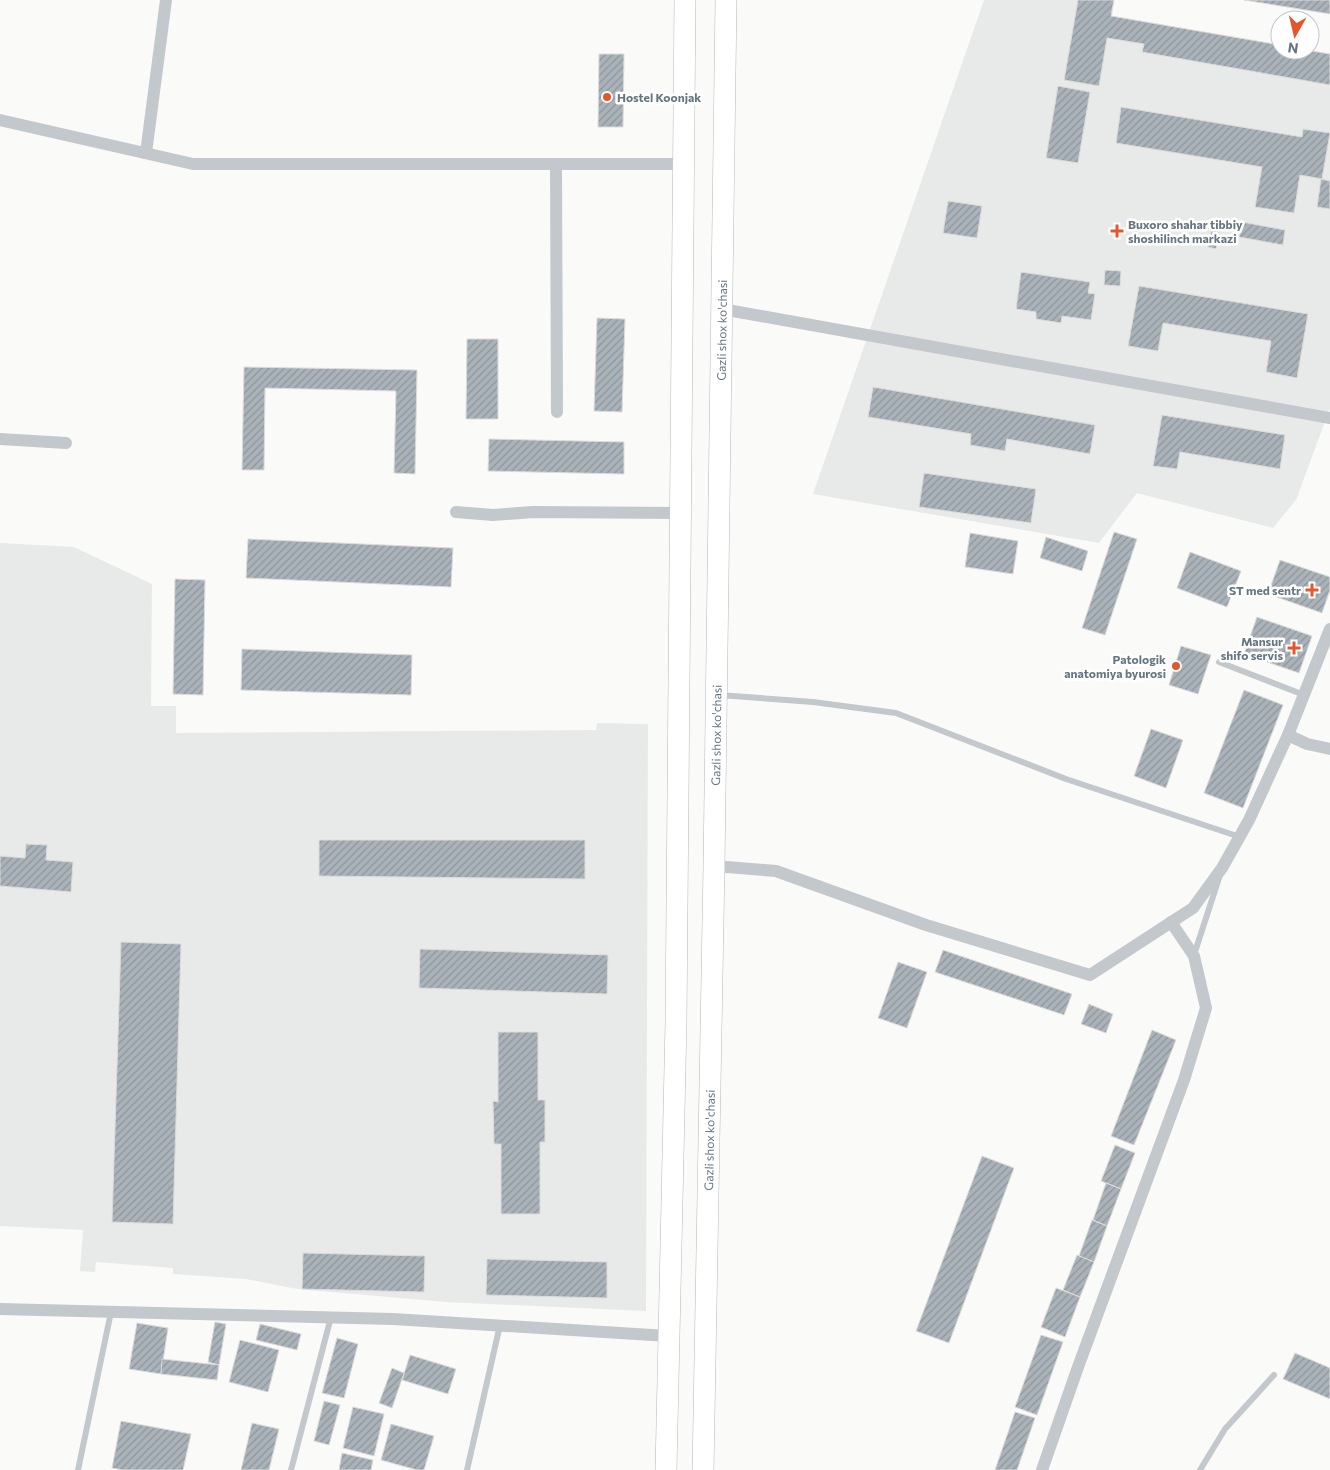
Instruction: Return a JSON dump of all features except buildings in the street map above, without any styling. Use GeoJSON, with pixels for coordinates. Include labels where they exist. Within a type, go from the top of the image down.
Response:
{"type":"FeatureCollection","features":[{"type":"Feature","properties":{"kind":"highway"},"geometry":{"type":"LineString","coordinates":[[666,1470],[675,1032],[685,0]]}},
{"type":"Feature","properties":{"kind":"highway","name":"Gazli shox ko'chasi"},"geometry":{"type":"LineString","coordinates":[[703,1470],[714,866],[726,0]]}},
{"type":"Feature","properties":{"kind":"street"},"geometry":{"type":"LineString","coordinates":[[146,153],[166,0]]}},
{"type":"Feature","properties":{"kind":"street"},"geometry":{"type":"LineString","coordinates":[[0,120],[194,164],[683,164]]}},
{"type":"Feature","properties":{"kind":"street"},"geometry":{"type":"LineString","coordinates":[[556,164],[557,412]]}},
{"type":"Feature","properties":{"kind":"street"},"geometry":{"type":"LineString","coordinates":[[722,310],[1330,418]]}},
{"type":"Feature","properties":{"kind":"street"},"geometry":{"type":"LineString","coordinates":[[0,439],[66,443]]}},
{"type":"Feature","properties":{"kind":"street"},"geometry":{"type":"LineString","coordinates":[[456,512],[493,515],[533,512],[680,513]]}},
{"type":"Feature","properties":{"kind":"street"},"geometry":{"type":"LineString","coordinates":[[714,866],[776,871],[926,924],[1090,975],[1193,908],[1222,868],[1249,820],[1288,735],[1330,629]]}},
{"type":"Feature","properties":{"kind":"street"},"geometry":{"type":"LineString","coordinates":[[1288,735],[1307,744],[1330,749]]}},
{"type":"Feature","properties":{"kind":"street"},"geometry":{"type":"LineString","coordinates":[[1042,1470],[1184,1080],[1206,1008],[1194,956],[1171,922]]}},
{"type":"Feature","properties":{"kind":"street"},"geometry":{"type":"LineString","coordinates":[[0,1309],[393,1319],[668,1336]]}},
{"type":"Feature","properties":{"kind":"lane"},"geometry":{"type":"LineString","coordinates":[[1219,662],[1304,695]]}},
{"type":"Feature","properties":{"kind":"lane"},"geometry":{"type":"LineString","coordinates":[[716,695],[813,702],[896,713],[1066,779],[1240,837]]}},
{"type":"Feature","properties":{"kind":"lane"},"geometry":{"type":"LineString","coordinates":[[1194,956],[1222,868]]}},
{"type":"Feature","properties":{"kind":"lane"},"geometry":{"type":"LineString","coordinates":[[78,1470],[111,1312]]}},
{"type":"Feature","properties":{"kind":"lane"},"geometry":{"type":"LineString","coordinates":[[291,1470],[331,1317]]}},
{"type":"Feature","properties":{"kind":"lane"},"geometry":{"type":"LineString","coordinates":[[467,1470],[500,1325]]}},
{"type":"Feature","properties":{"kind":"lane"},"geometry":{"type":"LineString","coordinates":[[1200,1470],[1225,1429],[1274,1375]]}},
{"type":"Feature","properties":{"kind":"shaded area","name":"Buxoro shahar tibbiy shoshilinch markazi"},"geometry":{"type":"Polygon","coordinates":[[[984,0],[1114,0],[1112,16],[1270,43],[1270,60],[1320,60],[1320,52],[1330,54],[1330,408],[1296,500],[1273,528],[1137,493],[1099,543],[813,494],[984,0]]]}},
{"type":"Feature","properties":{"kind":"shaded area"},"geometry":{"type":"Polygon","coordinates":[[[0,543],[74,547],[152,584],[151,706],[176,706],[176,733],[596,730],[597,723],[648,724],[646,1311],[446,1302],[297,1289],[246,1279],[173,1274],[173,1268],[96,1262],[95,1272],[80,1271],[83,1230],[0,1226],[0,543]]]}},
{"type":"Feature","properties":{"kind":"place","name":"Hostel Koonjak"},"geometry":{"type":"Point","coordinates":[607,97]}},
{"type":"Feature","properties":{"kind":"place","name":"Buxoro shahar tibbiy shoshilinch markazi"},"geometry":{"type":"Point","coordinates":[1117,231]}},
{"type":"Feature","properties":{"kind":"place","name":"ST med sentr"},"geometry":{"type":"Point","coordinates":[1312,590]}},
{"type":"Feature","properties":{"kind":"place","name":"Mansur shifo servis"},"geometry":{"type":"Point","coordinates":[1294,648]}},
{"type":"Feature","properties":{"kind":"place","name":"Patologik anatomiya byurosi"},"geometry":{"type":"Point","coordinates":[1176,666]}}]}
